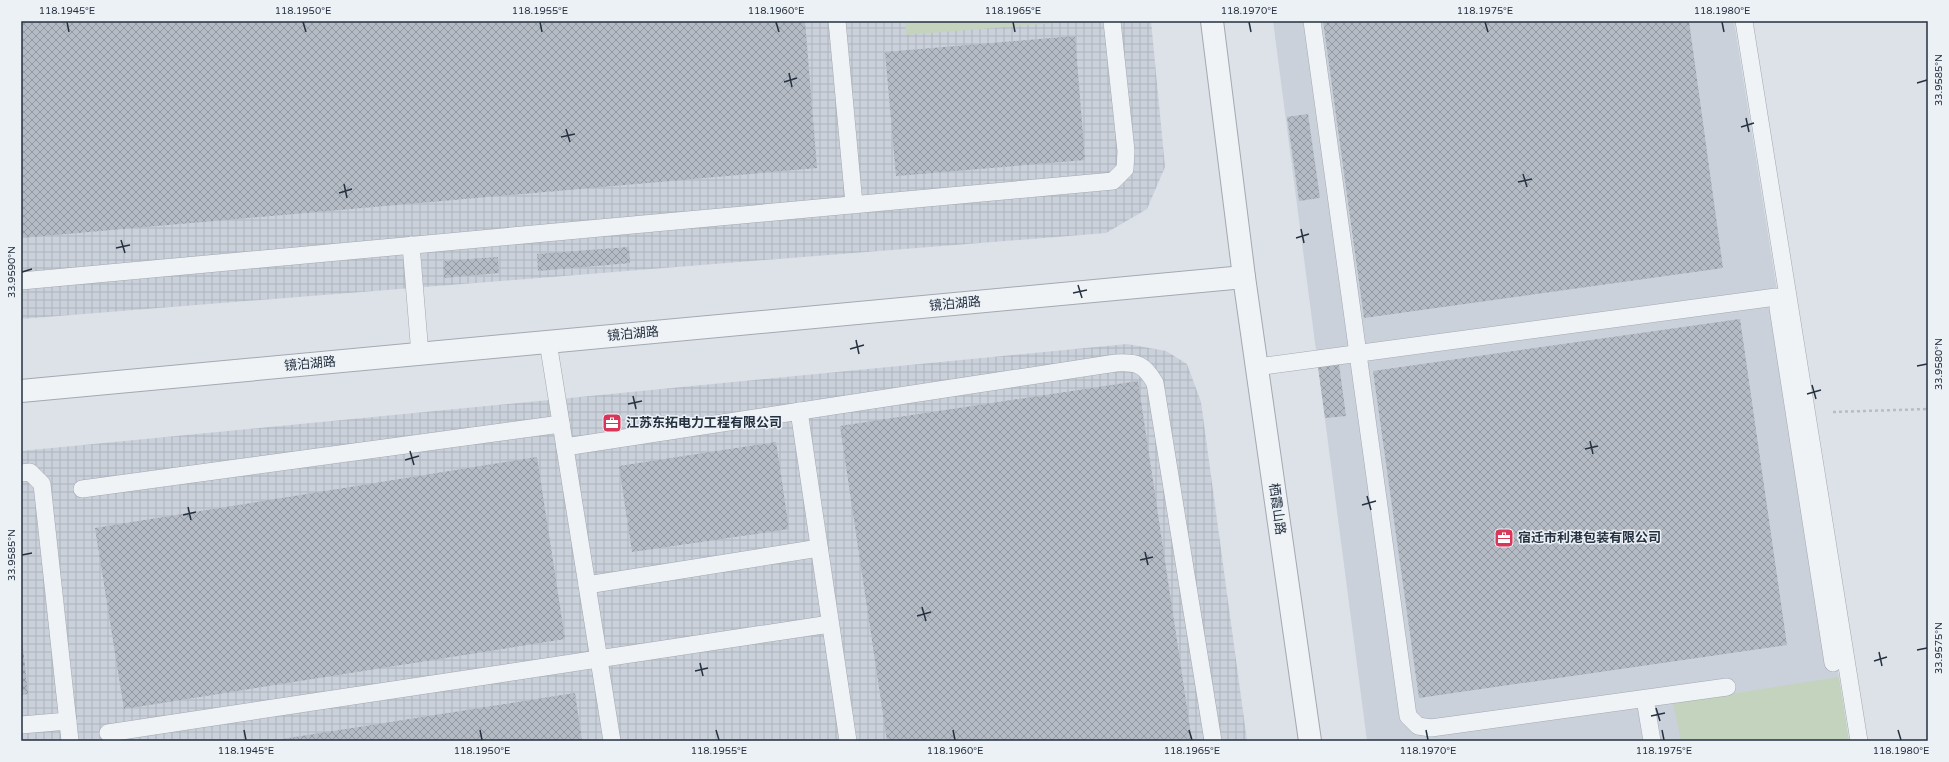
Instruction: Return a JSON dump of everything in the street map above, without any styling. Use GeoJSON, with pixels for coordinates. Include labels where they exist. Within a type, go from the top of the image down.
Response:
{"type":"FeatureCollection","features":[{"type":"Feature","properties":{"kind":"street","name":"栖霞山路"},"geometry":{"type":"LineString","coordinates":[[1212,21],[1244,277],[1310,741]]}},
{"type":"Feature","properties":{"kind":"street","name":"镜泊湖路"},"geometry":{"type":"LineString","coordinates":[[21,391],[1244,277]]}},
{"type":"Feature","properties":{"kind":"lane"},"geometry":{"type":"LineString","coordinates":[[836,21],[854,204]]}},
{"type":"Feature","properties":{"kind":"lane"},"geometry":{"type":"LineString","coordinates":[[21,281],[1113,181],[1124,169],[1126,151],[1112,21]]}},
{"type":"Feature","properties":{"kind":"lane"},"geometry":{"type":"LineString","coordinates":[[1312,21],[1408,716],[1418,726],[1431,728],[1727,687]]}},
{"type":"Feature","properties":{"kind":"lane"},"geometry":{"type":"LineString","coordinates":[[1733,21],[1833,663]]}},
{"type":"Feature","properties":{"kind":"lane"},"geometry":{"type":"LineString","coordinates":[[1744,21],[1859,741]]}},
{"type":"Feature","properties":{"kind":"lane"},"geometry":{"type":"LineString","coordinates":[[411,245],[420,354]]}},
{"type":"Feature","properties":{"kind":"lane"},"geometry":{"type":"LineString","coordinates":[[1257,367],[1776,297]]}},
{"type":"Feature","properties":{"kind":"lane"},"geometry":{"type":"LineString","coordinates":[[548,342],[612,741]]}},
{"type":"Feature","properties":{"kind":"lane"},"geometry":{"type":"LineString","coordinates":[[564,447],[1116,362],[1133,362],[1148,370],[1155,383],[1213,741]]}},
{"type":"Feature","properties":{"kind":"lane"},"geometry":{"type":"LineString","coordinates":[[799,412],[848,741]]}},
{"type":"Feature","properties":{"kind":"lane"},"geometry":{"type":"LineString","coordinates":[[82,489],[561,424]]}},
{"type":"Feature","properties":{"kind":"lane"},"geometry":{"type":"LineString","coordinates":[[21,473],[30,472],[42,484],[70,741]]}},
{"type":"Feature","properties":{"kind":"lane"},"geometry":{"type":"LineString","coordinates":[[586,585],[819,548]]}},
{"type":"Feature","properties":{"kind":"lane"},"geometry":{"type":"LineString","coordinates":[[108,733],[830,624]]}},
{"type":"Feature","properties":{"kind":"lane"},"geometry":{"type":"LineString","coordinates":[[1645,699],[1652,741]]}},
{"type":"Feature","properties":{"kind":"lane"},"geometry":{"type":"LineString","coordinates":[[21,725],[68,721]]}},
{"type":"Feature","properties":{"kind":"path"},"geometry":{"type":"LineString","coordinates":[[1806,413],[1928,409]]}},
{"type":"Feature","properties":{"kind":"shaded area"},"geometry":{"type":"Polygon","coordinates":[[[21,21],[1151,21],[1165,167],[1147,209],[1106,233],[21,319],[21,21]]]}},
{"type":"Feature","properties":{"kind":"shaded area"},"geometry":{"type":"Polygon","coordinates":[[[1273,21],[1734,21],[1849,741],[1367,741],[1273,21]]]}},
{"type":"Feature","properties":{"kind":"shaded area"},"geometry":{"type":"Polygon","coordinates":[[[1127,344],[1166,351],[1187,364],[1201,402],[1247,741],[21,741],[21,451],[1127,344]]]}},
{"type":"Feature","properties":{"kind":"green space"},"geometry":{"type":"Polygon","coordinates":[[[905,21],[1053,21],[1054,23],[906,35],[905,21]]]}},
{"type":"Feature","properties":{"kind":"green space"},"geometry":{"type":"Polygon","coordinates":[[[1839,677],[1849,741],[1681,741],[1673,703],[1839,677]]]}},
{"type":"Feature","properties":{"kind":"building"},"geometry":{"type":"Polygon","coordinates":[[[21,21],[805,21],[817,168],[21,238],[21,21]]]}},
{"type":"Feature","properties":{"kind":"building"},"geometry":{"type":"Polygon","coordinates":[[[1323,21],[1689,21],[1723,268],[1364,318],[1323,21]]]}},
{"type":"Feature","properties":{"kind":"building"},"geometry":{"type":"Polygon","coordinates":[[[1075,36],[1085,160],[896,176],[885,52],[1075,36]]]}},
{"type":"Feature","properties":{"kind":"building"},"geometry":{"type":"Polygon","coordinates":[[[1308,114],[1320,198],[1299,201],[1287,117],[1308,114]]]}},
{"type":"Feature","properties":{"kind":"building"},"geometry":{"type":"Polygon","coordinates":[[[629,247],[630,263],[538,271],[537,254],[629,247]]]}},
{"type":"Feature","properties":{"kind":"building"},"geometry":{"type":"Polygon","coordinates":[[[498,257],[499,273],[444,278],[443,261],[498,257]]]}},
{"type":"Feature","properties":{"kind":"building"},"geometry":{"type":"Polygon","coordinates":[[[1740,319],[1787,645],[1419,698],[1373,371],[1740,319]]]}},
{"type":"Feature","properties":{"kind":"building"},"geometry":{"type":"Polygon","coordinates":[[[1339,364],[1346,416],[1325,418],[1318,367],[1339,364]]]}},
{"type":"Feature","properties":{"kind":"building"},"geometry":{"type":"Polygon","coordinates":[[[1138,381],[1192,741],[887,741],[840,426],[1138,381]]]}},
{"type":"Feature","properties":{"kind":"building"},"geometry":{"type":"Polygon","coordinates":[[[776,442],[789,529],[632,552],[619,466],[776,442]]]}},
{"type":"Feature","properties":{"kind":"building"},"geometry":{"type":"Polygon","coordinates":[[[537,457],[565,639],[124,709],[95,528],[537,457]]]}},
{"type":"Feature","properties":{"kind":"building"},"geometry":{"type":"Polygon","coordinates":[[[21,629],[28,694],[21,695],[21,629]]]}},
{"type":"Feature","properties":{"kind":"building"},"geometry":{"type":"Polygon","coordinates":[[[575,693],[582,741],[276,741],[276,740],[575,693]]]}},
{"type":"Feature","properties":{"kind":"place","name":"江苏东拓电力工程有限公司"},"geometry":{"type":"Point","coordinates":[612,423]}},
{"type":"Feature","properties":{"kind":"place","name":"宿迁市利港包装有限公司"},"geometry":{"type":"Point","coordinates":[1504,538]}}]}
